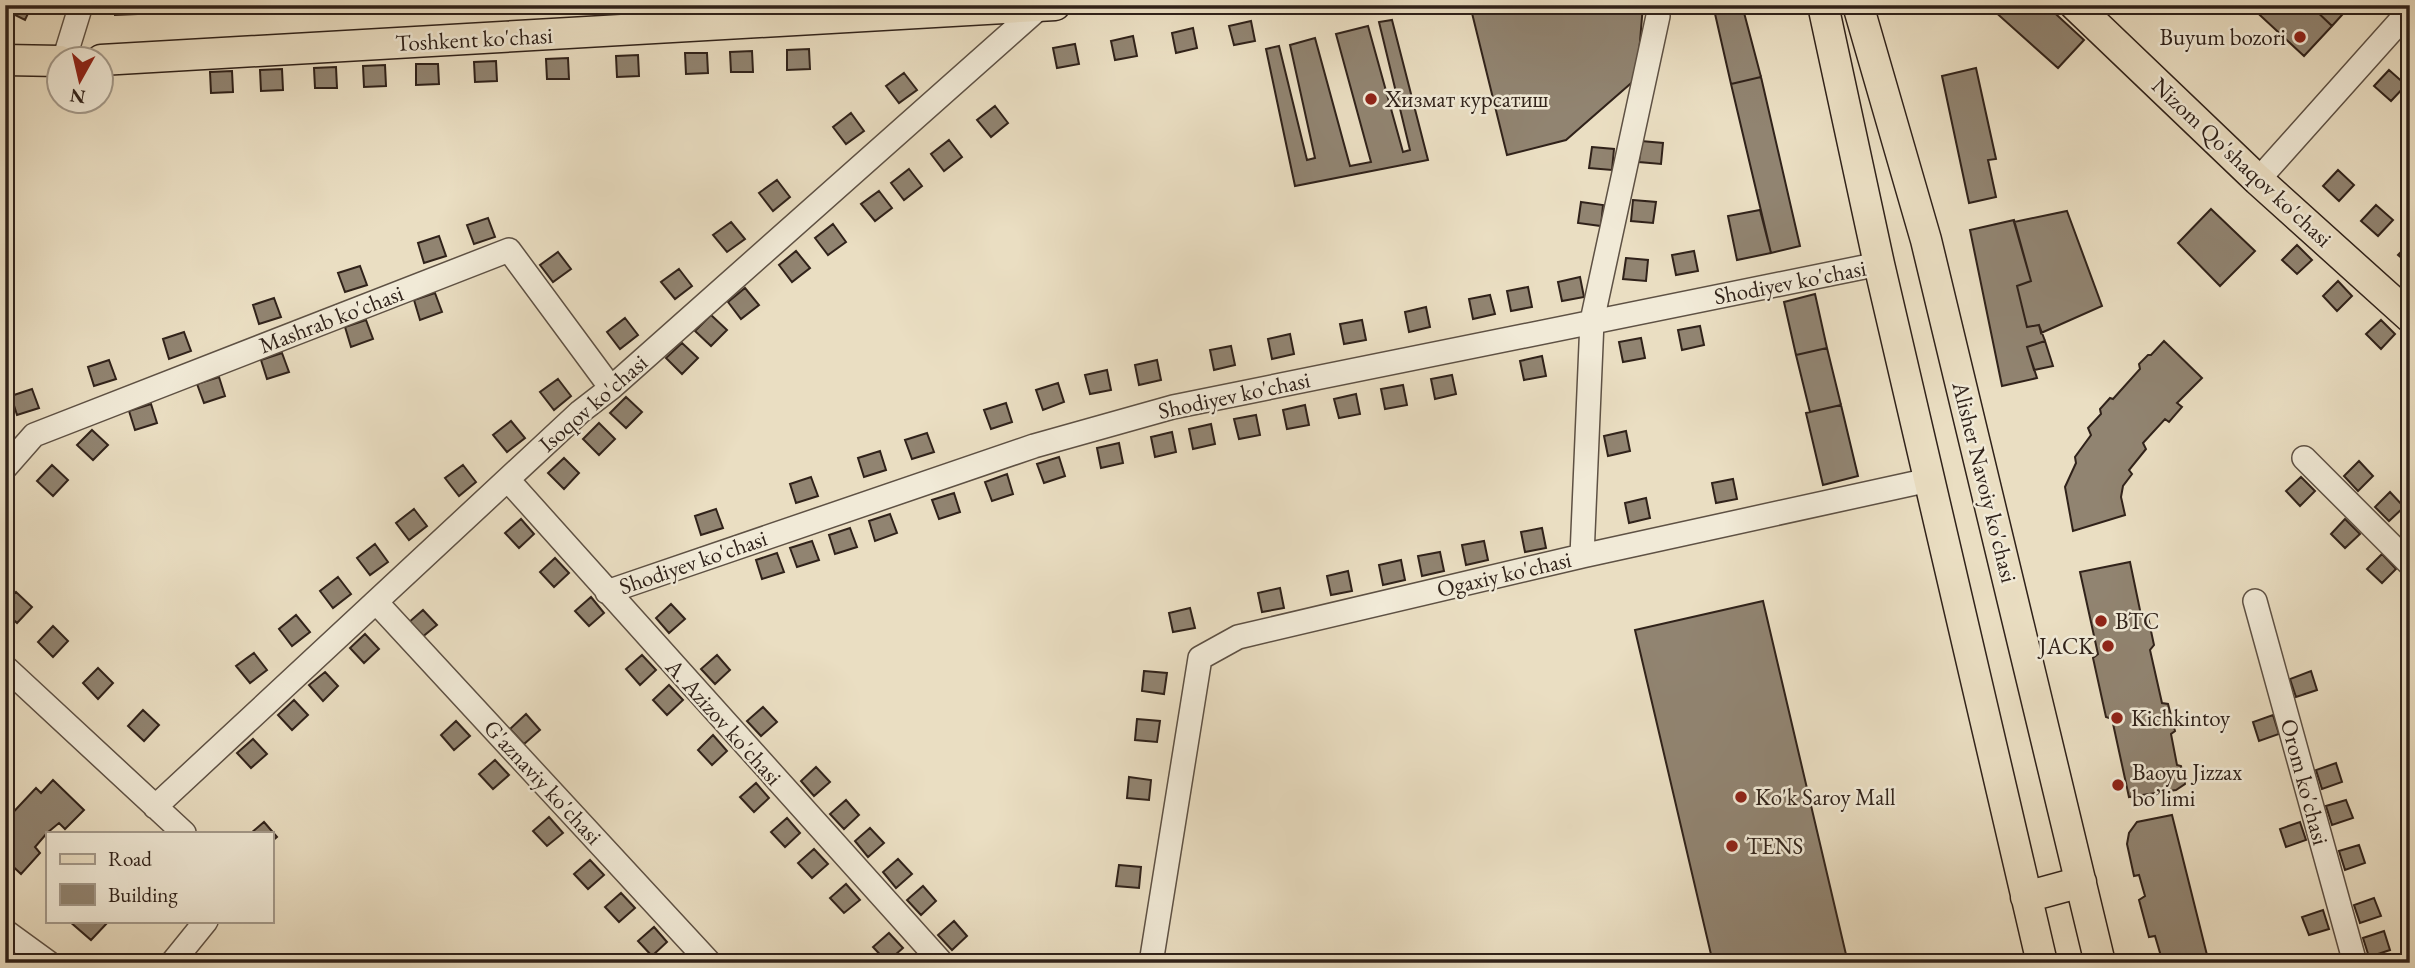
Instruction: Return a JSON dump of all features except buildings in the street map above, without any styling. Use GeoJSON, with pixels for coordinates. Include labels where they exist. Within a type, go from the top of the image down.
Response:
{"type":"FeatureCollection","features":[{"type":"Feature","properties":{"kind":"main road"},"geometry":{"type":"LineString","coordinates":[[1823,5],[1879,264],[2042,963]]}},
{"type":"Feature","properties":{"kind":"main road","name":"Alisher Navoiy ko'chasi"},"geometry":{"type":"LineString","coordinates":[[1858,5],[1926,240],[2100,963]]}},
{"type":"Feature","properties":{"kind":"main road","name":"Nizom Qo'shaqov ko'chasi"},"geometry":{"type":"LineString","coordinates":[[2075,5],[2258,180],[2410,317]]}},
{"type":"Feature","properties":{"kind":"main road","name":"Toshkent ko'chasi"},"geometry":{"type":"LineString","coordinates":[[116,59],[1047,6]]}},
{"type":"Feature","properties":{"kind":"main road"},"geometry":{"type":"LineString","coordinates":[[8,59],[46,60]]}},
{"type":"Feature","properties":{"kind":"main road"},"geometry":{"type":"LineString","coordinates":[[2026,897],[2081,882]]}},
{"type":"Feature","properties":{"kind":"street"},"geometry":{"type":"LineString","coordinates":[[68,46],[81,5]]}},
{"type":"Feature","properties":{"kind":"street","name":"Isoqov ko'chasi"},"geometry":{"type":"LineString","coordinates":[[155,807],[580,412],[611,388],[1047,6]]}},
{"type":"Feature","properties":{"kind":"street"},"geometry":{"type":"LineString","coordinates":[[2258,180],[2410,10]]}},
{"type":"Feature","properties":{"kind":"street","name":"Ogaxiy ko'chasi"},"geometry":{"type":"LineString","coordinates":[[1151,963],[1200,658],[1238,637],[1582,556],[1592,321],[1658,16]]}},
{"type":"Feature","properties":{"kind":"street","name":"Mashrab ko'chasi"},"geometry":{"type":"LineString","coordinates":[[5,468],[34,435],[509,250],[611,388]]}},
{"type":"Feature","properties":{"kind":"street","name":"Shodiyev ko'chasi"},"geometry":{"type":"LineString","coordinates":[[607,592],[1034,446],[1173,407],[1879,264]]}},
{"type":"Feature","properties":{"kind":"street"},"geometry":{"type":"LineString","coordinates":[[2304,458],[2410,564]]}},
{"type":"Feature","properties":{"kind":"street","name":"A. Azizov ko'chasi"},"geometry":{"type":"LineString","coordinates":[[508,480],[942,963]]}},
{"type":"Feature","properties":{"kind":"street"},"geometry":{"type":"LineString","coordinates":[[1582,556],[1929,480]]}},
{"type":"Feature","properties":{"kind":"street","name":"Orom ko'chasi"},"geometry":{"type":"LineString","coordinates":[[2255,601],[2355,963]]}},
{"type":"Feature","properties":{"kind":"street","name":"G'aznaviy ko'chasi"},"geometry":{"type":"LineString","coordinates":[[376,602],[710,963]]}},
{"type":"Feature","properties":{"kind":"street"},"geometry":{"type":"LineString","coordinates":[[5,667],[183,832]]}},
{"type":"Feature","properties":{"kind":"street"},"geometry":{"type":"LineString","coordinates":[[172,963],[205,922]]}},
{"type":"Feature","properties":{"kind":"street"},"geometry":{"type":"LineString","coordinates":[[5,931],[49,963]]}},
{"type":"Feature","properties":{"kind":"place","name":"Buyum bozori"},"geometry":{"type":"Point","coordinates":[2300,37]}},
{"type":"Feature","properties":{"kind":"place","name":"Хизмат курсатиш"},"geometry":{"type":"Point","coordinates":[1371,99]}},
{"type":"Feature","properties":{"kind":"place","name":"BTC"},"geometry":{"type":"Point","coordinates":[2101,621]}},
{"type":"Feature","properties":{"kind":"place","name":"JACK"},"geometry":{"type":"Point","coordinates":[2108,646]}},
{"type":"Feature","properties":{"kind":"place","name":"Kichkintoy"},"geometry":{"type":"Point","coordinates":[2117,718]}},
{"type":"Feature","properties":{"kind":"place","name":"Baoyu Jizzax bo’limi"},"geometry":{"type":"Point","coordinates":[2118,785]}},
{"type":"Feature","properties":{"kind":"place","name":"Ko'k Saroy Mall"},"geometry":{"type":"Point","coordinates":[1741,797]}},
{"type":"Feature","properties":{"kind":"place","name":"TENS"},"geometry":{"type":"Point","coordinates":[1732,846]}}]}
